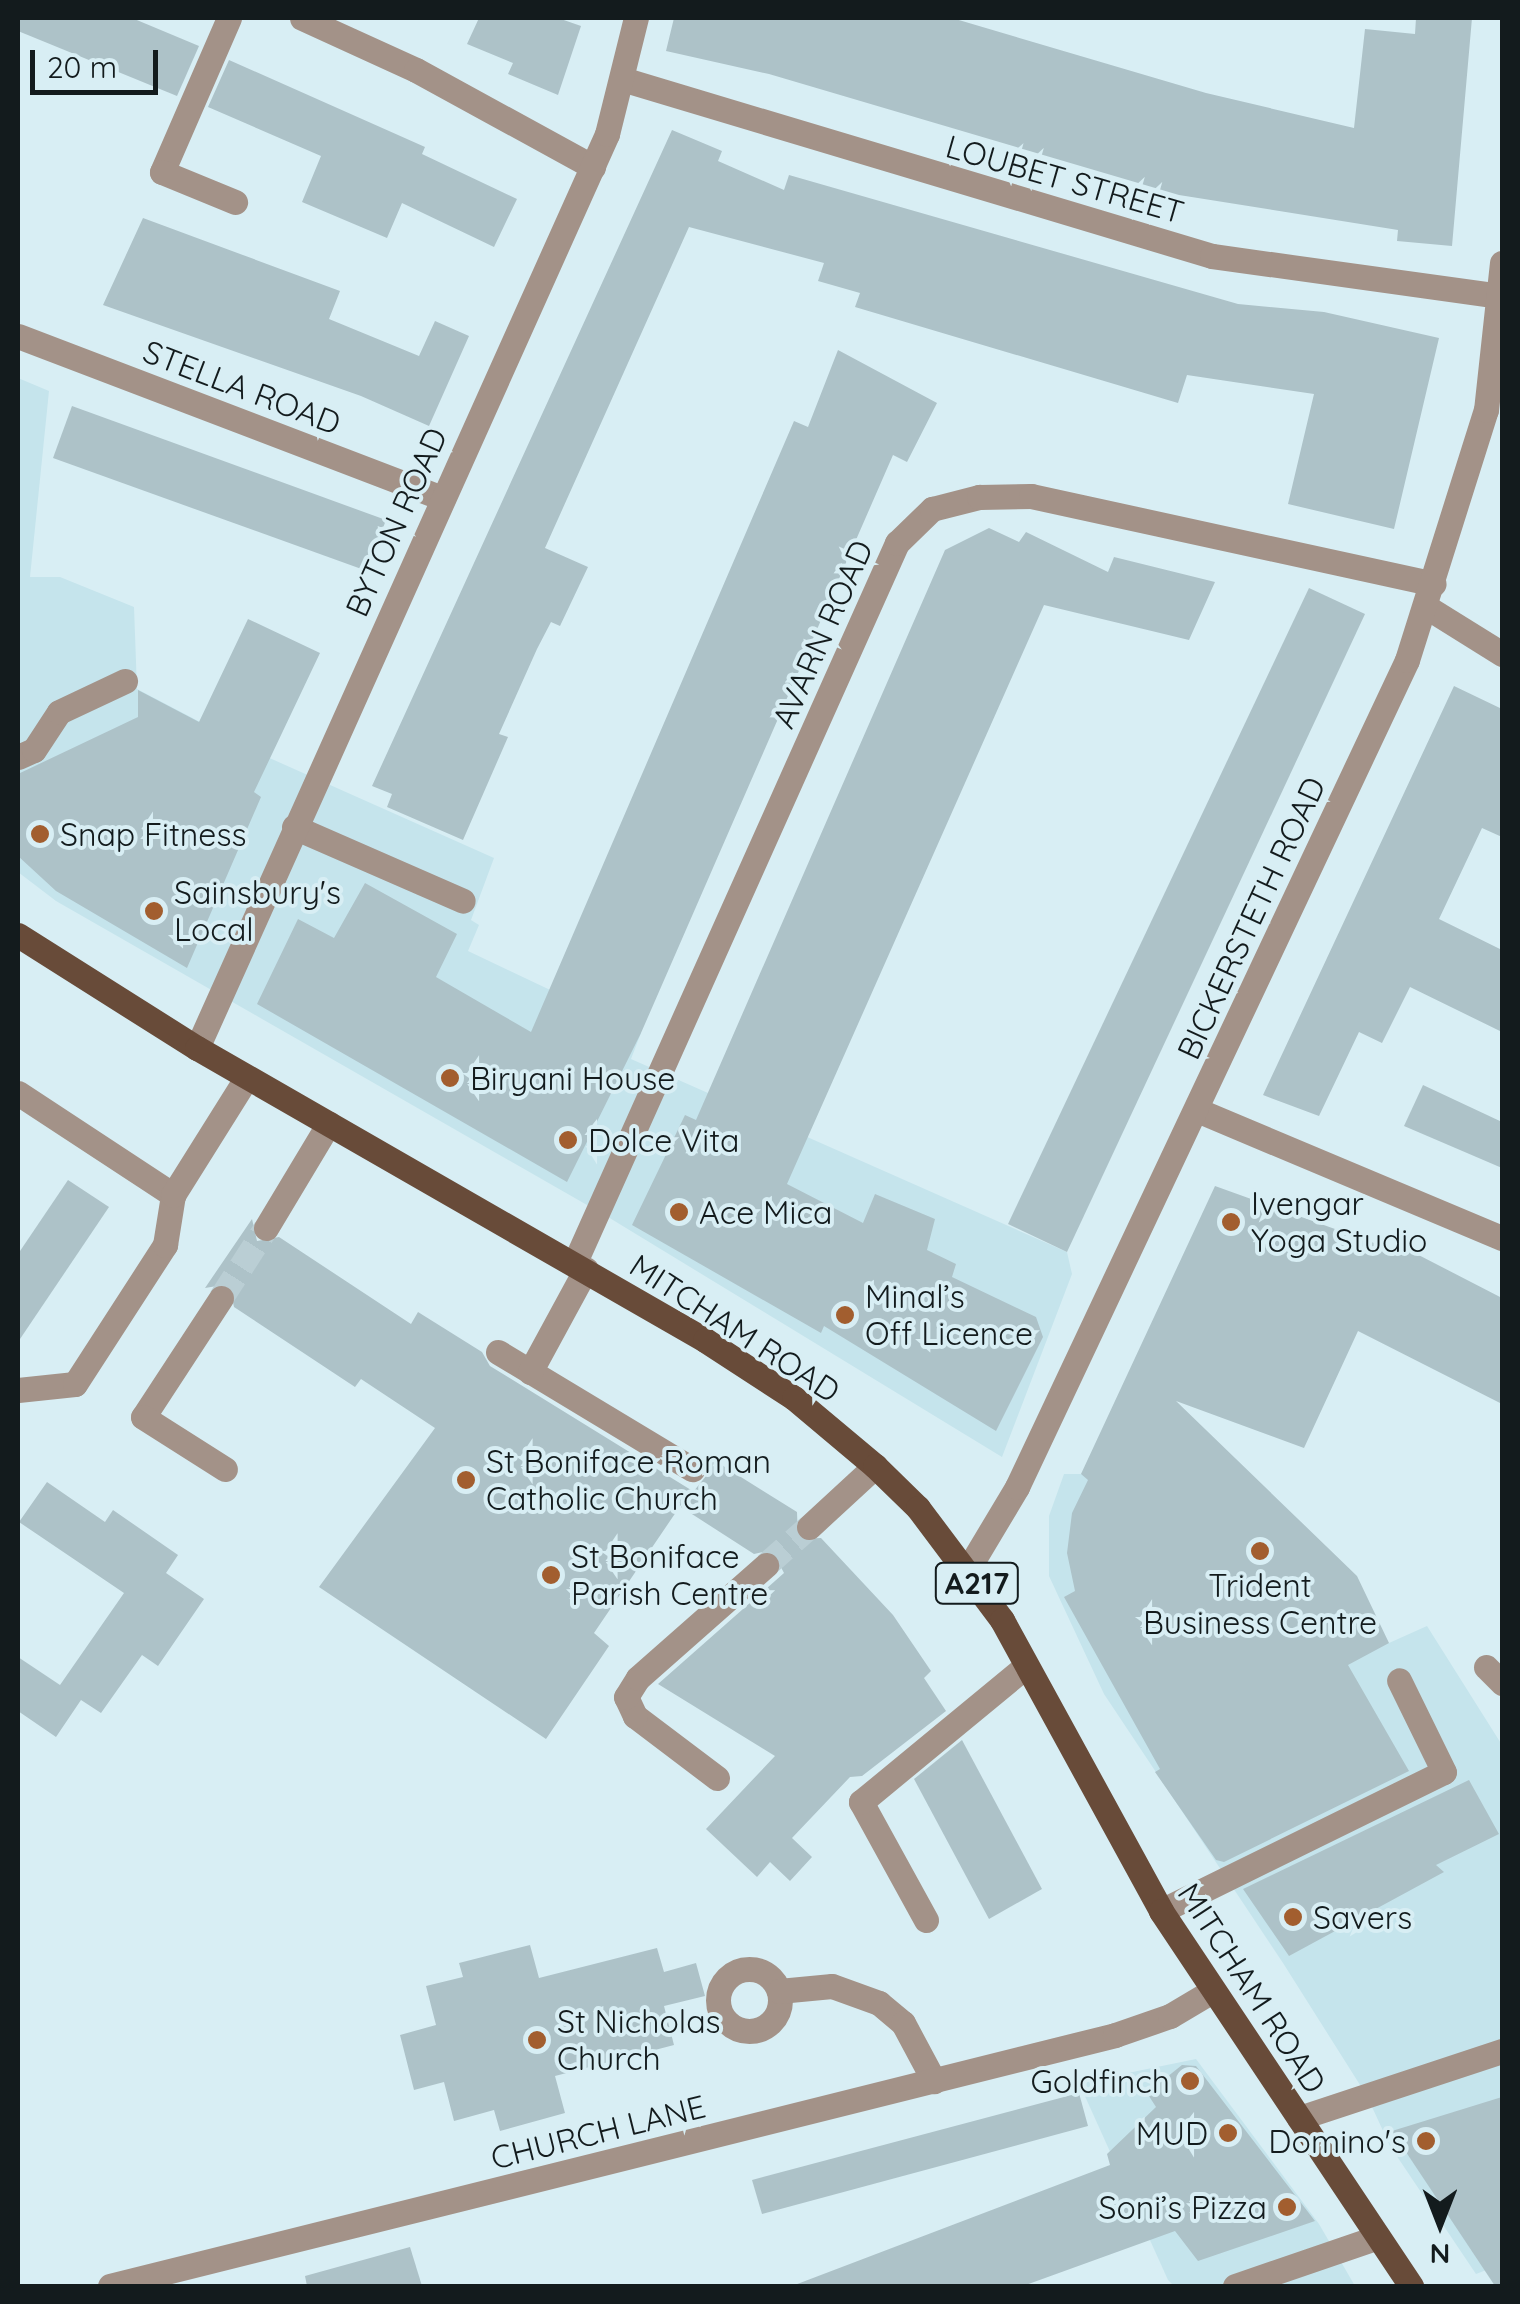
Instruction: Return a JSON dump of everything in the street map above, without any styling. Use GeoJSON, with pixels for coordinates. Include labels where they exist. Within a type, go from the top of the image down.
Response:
{"type":"FeatureCollection","features":[{"type":"Feature","properties":{"kind":"main road","name":"MITCHAM ROAD"},"geometry":{"type":"LineString","coordinates":[[18,935],[197,1048],[580,1266],[794,1398],[875,1466],[968,1570],[1026,1666],[1161,1911],[1411,2286]]}},
{"type":"Feature","properties":{"kind":"street"},"geometry":{"type":"LineString","coordinates":[[229,18],[162,172],[235,202]]}},
{"type":"Feature","properties":{"kind":"street"},"geometry":{"type":"LineString","coordinates":[[302,18],[416,70],[593,167]]}},
{"type":"Feature","properties":{"kind":"street","name":"BYTON ROAD"},"geometry":{"type":"LineString","coordinates":[[197,1048],[593,167],[622,80],[636,18]]}},
{"type":"Feature","properties":{"kind":"street","name":"LOUBET STREET"},"geometry":{"type":"LineString","coordinates":[[622,80],[1212,256],[1500,296]]}},
{"type":"Feature","properties":{"kind":"street","name":"BICKERSTETH ROAD"},"geometry":{"type":"LineString","coordinates":[[968,1570],[1017,1487],[1392,693],[1430,595],[1486,410],[1502,263]]}},
{"type":"Feature","properties":{"kind":"street","name":"STELLA ROAD"},"geometry":{"type":"LineString","coordinates":[[18,336],[443,498]]}},
{"type":"Feature","properties":{"kind":"street","name":"AVARN ROAD"},"geometry":{"type":"LineString","coordinates":[[530,1372],[897,543],[932,509],[979,497],[1031,496],[1430,595],[1502,654]]}},
{"type":"Feature","properties":{"kind":"street"},"geometry":{"type":"LineString","coordinates":[[18,757],[34,750],[59,712],[125,681]]}},
{"type":"Feature","properties":{"kind":"street"},"geometry":{"type":"LineString","coordinates":[[294,827],[463,901]]}},
{"type":"Feature","properties":{"kind":"street"},"geometry":{"type":"LineString","coordinates":[[18,1390],[75,1384],[165,1246],[172,1195],[247,1077]]}},
{"type":"Feature","properties":{"kind":"street"},"geometry":{"type":"LineString","coordinates":[[18,1093],[172,1195]]}},
{"type":"Feature","properties":{"kind":"street"},"geometry":{"type":"LineString","coordinates":[[1197,1110],[1502,1238]]}},
{"type":"Feature","properties":{"kind":"street"},"geometry":{"type":"LineString","coordinates":[[266,1228],[329,1123]]}},
{"type":"Feature","properties":{"kind":"street"},"geometry":{"type":"LineString","coordinates":[[221,1298],[142,1417],[225,1469]]}},
{"type":"Feature","properties":{"kind":"street"},"geometry":{"type":"LineString","coordinates":[[498,1352],[692,1469]]}},
{"type":"Feature","properties":{"kind":"street"},"geometry":{"type":"LineString","coordinates":[[809,1527],[875,1466]]}},
{"type":"Feature","properties":{"kind":"street"},"geometry":{"type":"LineString","coordinates":[[717,1778],[635,1716],[626,1696],[638,1678],[766,1565]]}},
{"type":"Feature","properties":{"kind":"street"},"geometry":{"type":"LineString","coordinates":[[926,1920],[861,1802],[1026,1666]]}},
{"type":"Feature","properties":{"kind":"street"},"geometry":{"type":"LineString","coordinates":[[1161,1911],[1444,1772],[1400,1680]]}},
{"type":"Feature","properties":{"kind":"street"},"geometry":{"type":"LineString","coordinates":[[778,1991],[832,1986],[879,2003],[903,2023],[934,2080]]}},
{"type":"Feature","properties":{"kind":"street","name":"CHURCH LANE"},"geometry":{"type":"LineString","coordinates":[[110,2286],[1115,2035],[1170,2016],[1212,1991]]}},
{"type":"Feature","properties":{"kind":"street"},"geometry":{"type":"LineString","coordinates":[[1299,2118],[1502,2051]]}},
{"type":"Feature","properties":{"kind":"street"},"geometry":{"type":"LineString","coordinates":[[1235,2286],[1378,2236]]}},
{"type":"Feature","properties":{"kind":"shaded area"},"geometry":{"type":"Polygon","coordinates":[[[18,378],[49,391],[30,577],[60,577],[134,607],[137,689],[265,756],[494,858],[471,920],[479,925],[468,951],[641,1033],[631,1059],[1067,1252],[1072,1274],[1002,1457],[608,1217],[56,901],[18,872],[18,378]]]}},
{"type":"Feature","properties":{"kind":"shaded area"},"geometry":{"type":"Polygon","coordinates":[[[1064,1474],[1081,1474],[1389,1643],[1427,1626],[1502,1745],[1502,2264],[1476,2274],[1390,2146],[1367,2096],[1283,1963],[1104,1694],[1049,1576],[1049,1516],[1064,1474]]]}},
{"type":"Feature","properties":{"kind":"shaded area"},"geometry":{"type":"Polygon","coordinates":[[[1196,2059],[1319,2224],[1355,2286],[1174,2286],[1168,2280],[1079,2083],[1196,2059]]]}},
{"type":"Feature","properties":{"kind":"building"},"geometry":{"type":"Polygon","coordinates":[[[18,18],[132,18],[199,46],[177,96],[18,31],[18,18]]]}},
{"type":"Feature","properties":{"kind":"building"},"geometry":{"type":"Polygon","coordinates":[[[479,18],[558,18],[581,26],[558,95],[508,74],[513,63],[467,44],[479,18]]]}},
{"type":"Feature","properties":{"kind":"building"},"geometry":{"type":"Polygon","coordinates":[[[674,18],[952,18],[1206,93],[1354,128],[1365,29],[1415,34],[1416,18],[1472,18],[1452,246],[1397,241],[1398,230],[1179,195],[769,74],[666,51],[674,18]]]}},
{"type":"Feature","properties":{"kind":"building"},"geometry":{"type":"Polygon","coordinates":[[[229,60],[425,147],[422,154],[517,199],[494,247],[402,203],[387,238],[302,202],[321,156],[208,107],[229,60]]]}},
{"type":"Feature","properties":{"kind":"building"},"geometry":{"type":"Polygon","coordinates":[[[672,130],[722,151],[718,161],[784,190],[789,175],[1238,304],[1324,312],[1439,338],[1394,529],[1288,504],[1314,394],[1187,375],[1178,403],[855,307],[860,293],[818,281],[824,263],[689,227],[545,548],[588,567],[560,626],[551,622],[537,649],[499,734],[508,737],[463,840],[387,807],[392,794],[372,786],[672,130]]]}},
{"type":"Feature","properties":{"kind":"building"},"geometry":{"type":"Polygon","coordinates":[[[143,218],[340,291],[329,319],[419,356],[435,321],[469,336],[429,426],[361,396],[103,305],[143,218]]]}},
{"type":"Feature","properties":{"kind":"building"},"geometry":{"type":"Polygon","coordinates":[[[838,350],[937,403],[907,462],[893,455],[641,1033],[567,1182],[257,1004],[298,919],[334,938],[365,883],[457,934],[436,977],[531,1032],[794,421],[808,427],[838,350]]]}},
{"type":"Feature","properties":{"kind":"building"},"geometry":{"type":"Polygon","coordinates":[[[72,406],[386,520],[367,571],[53,458],[72,406]]]}},
{"type":"Feature","properties":{"kind":"building"},"geometry":{"type":"Polygon","coordinates":[[[989,528],[1019,542],[1026,532],[1108,572],[1114,557],[1215,582],[1189,640],[1044,605],[787,1184],[863,1223],[875,1194],[935,1219],[927,1250],[956,1264],[952,1277],[1036,1317],[1043,1337],[996,1431],[824,1326],[821,1333],[632,1225],[685,1115],[696,1120],[945,550],[989,528]]]}},
{"type":"Feature","properties":{"kind":"building"},"geometry":{"type":"Polygon","coordinates":[[[1309,588],[1365,614],[1067,1252],[1008,1224],[1309,588]]]}},
{"type":"Feature","properties":{"kind":"building"},"geometry":{"type":"Polygon","coordinates":[[[248,619],[320,653],[254,792],[261,797],[187,968],[56,891],[18,856],[18,774],[138,717],[138,690],[199,722],[248,619]]]}},
{"type":"Feature","properties":{"kind":"building"},"geometry":{"type":"Polygon","coordinates":[[[1454,686],[1502,709],[1502,837],[1482,828],[1439,919],[1502,950],[1502,1032],[1410,987],[1382,1043],[1359,1032],[1319,1116],[1263,1095],[1454,686]]]}},
{"type":"Feature","properties":{"kind":"building"},"geometry":{"type":"Polygon","coordinates":[[[1423,1085],[1502,1122],[1502,1168],[1404,1126],[1423,1085]]]}},
{"type":"Feature","properties":{"kind":"building"},"geometry":{"type":"Polygon","coordinates":[[[68,1180],[109,1207],[18,1342],[18,1254],[68,1180]]]}},
{"type":"Feature","properties":{"kind":"building"},"geometry":{"type":"Polygon","coordinates":[[[1215,1186],[1402,1253],[1405,1248],[1502,1298],[1502,1404],[1358,1331],[1304,1448],[1176,1401],[1357,1576],[1389,1643],[1348,1665],[1409,1771],[1224,1862],[1216,1860],[1155,1772],[1160,1769],[1064,1597],[1075,1591],[1067,1553],[1072,1513],[1088,1480],[1081,1474],[1215,1186]]]}},
{"type":"Feature","properties":{"kind":"building"},"geometry":{"type":"Polygon","coordinates":[[[252,1219],[257,1241],[279,1237],[411,1324],[418,1312],[482,1352],[490,1366],[691,1490],[594,1633],[609,1646],[546,1739],[319,1587],[435,1428],[361,1379],[355,1387],[234,1307],[229,1284],[205,1288],[252,1219]]]}},
{"type":"Feature","properties":{"kind":"building"},"geometry":{"type":"Polygon","coordinates":[[[709,1457],[797,1512],[798,1539],[821,1538],[893,1615],[931,1671],[924,1678],[946,1711],[862,1776],[850,1777],[792,1838],[812,1857],[790,1881],[770,1862],[757,1877],[706,1829],[775,1756],[658,1684],[784,1573],[772,1550],[754,1554],[681,1507],[706,1476],[709,1457]]]}},
{"type":"Feature","properties":{"kind":"building"},"geometry":{"type":"Polygon","coordinates":[[[47,1482],[105,1522],[113,1510],[178,1555],[166,1573],[204,1599],[158,1666],[142,1655],[101,1713],[81,1700],[56,1737],[18,1711],[18,1657],[60,1685],[124,1593],[19,1522],[47,1482]]]}},
{"type":"Feature","properties":{"kind":"building"},"geometry":{"type":"Polygon","coordinates":[[[962,1740],[1042,1889],[989,1919],[914,1779],[962,1740]]]}},
{"type":"Feature","properties":{"kind":"building"},"geometry":{"type":"Polygon","coordinates":[[[1469,1780],[1499,1834],[1436,1865],[1444,1872],[1289,1956],[1243,1889],[1469,1780]]]}},
{"type":"Feature","properties":{"kind":"building","name":"St Nicholas Church"},"geometry":{"type":"Polygon","coordinates":[[[530,1945],[539,1978],[657,1948],[664,1972],[696,1963],[705,1996],[664,2006],[674,2045],[555,2076],[565,2113],[500,2131],[494,2110],[454,2121],[444,2082],[414,2090],[400,2035],[436,2025],[426,1986],[463,1977],[459,1963],[530,1945]]]}},
{"type":"Feature","properties":{"kind":"building"},"geometry":{"type":"Polygon","coordinates":[[[1182,2065],[1196,2066],[1315,2221],[1198,2261],[1175,2231],[1023,2286],[792,2286],[1110,2165],[1107,2154],[1156,2107],[1147,2093],[1182,2065]]]}},
{"type":"Feature","properties":{"kind":"building"},"geometry":{"type":"Polygon","coordinates":[[[1079,2093],[1088,2126],[762,2214],[752,2180],[1079,2093]]]}},
{"type":"Feature","properties":{"kind":"building"},"geometry":{"type":"Polygon","coordinates":[[[1502,2097],[1502,2286],[1495,2286],[1392,2131],[1502,2097]]]}},
{"type":"Feature","properties":{"kind":"building"},"geometry":{"type":"Polygon","coordinates":[[[410,2247],[422,2286],[307,2286],[305,2276],[410,2247]]]}},
{"type":"Feature","properties":{"kind":"tunnel"},"geometry":{"type":"LineString","coordinates":[[221,1298],[266,1228]]}},
{"type":"Feature","properties":{"kind":"tunnel"},"geometry":{"type":"LineString","coordinates":[[766,1565],[809,1527]]}},
{"type":"Feature","properties":{"kind":"place","name":"Snap Fitness"},"geometry":{"type":"Point","coordinates":[40,834]}},
{"type":"Feature","properties":{"kind":"place","name":"Sainsbury's Local"},"geometry":{"type":"Point","coordinates":[154,911]}},
{"type":"Feature","properties":{"kind":"place","name":"Biryani House"},"geometry":{"type":"Point","coordinates":[450,1078]}},
{"type":"Feature","properties":{"kind":"place","name":"Dolce Vita"},"geometry":{"type":"Point","coordinates":[568,1140]}},
{"type":"Feature","properties":{"kind":"place","name":"Ace Mica"},"geometry":{"type":"Point","coordinates":[679,1212]}},
{"type":"Feature","properties":{"kind":"place","name":"Ivengar Yoga Studio"},"geometry":{"type":"Point","coordinates":[1231,1222]}},
{"type":"Feature","properties":{"kind":"place","name":"Minal’s Off Licence"},"geometry":{"type":"Point","coordinates":[845,1315]}},
{"type":"Feature","properties":{"kind":"place","name":"St Boniface Roman Catholic Church"},"geometry":{"type":"Point","coordinates":[466,1480]}},
{"type":"Feature","properties":{"kind":"place","name":"Trident Business Centre"},"geometry":{"type":"Point","coordinates":[1260,1551]}},
{"type":"Feature","properties":{"kind":"place","name":"St Boniface Parish Centre"},"geometry":{"type":"Point","coordinates":[551,1575]}},
{"type":"Feature","properties":{"kind":"place","name":"Savers"},"geometry":{"type":"Point","coordinates":[1293,1917]}},
{"type":"Feature","properties":{"kind":"place","name":"St Nicholas Church"},"geometry":{"type":"Point","coordinates":[537,2040]}},
{"type":"Feature","properties":{"kind":"place","name":"Goldfinch"},"geometry":{"type":"Point","coordinates":[1190,2081]}},
{"type":"Feature","properties":{"kind":"place","name":"MUD"},"geometry":{"type":"Point","coordinates":[1228,2133]}},
{"type":"Feature","properties":{"kind":"place","name":"Domino's"},"geometry":{"type":"Point","coordinates":[1426,2141]}},
{"type":"Feature","properties":{"kind":"place","name":"Soni’s Pizza"},"geometry":{"type":"Point","coordinates":[1287,2207]}}]}
